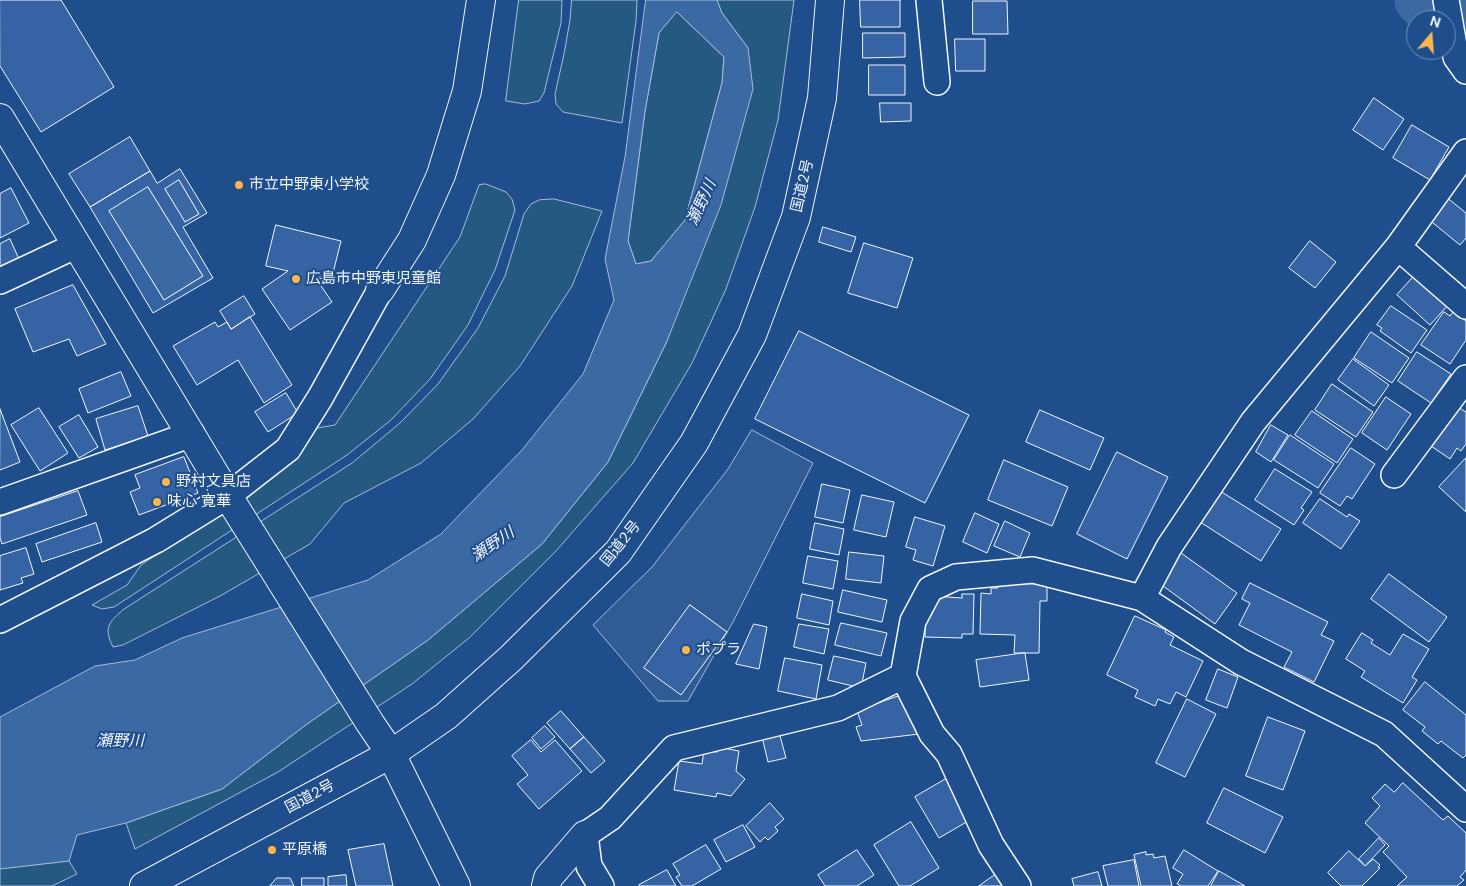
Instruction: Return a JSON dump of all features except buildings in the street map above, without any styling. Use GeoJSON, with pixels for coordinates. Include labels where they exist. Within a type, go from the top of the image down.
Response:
{"type":"FeatureCollection","features":[{"type":"Feature","properties":{"kind":"main road"},"geometry":{"type":"LineString","coordinates":[[380,290],[412,240],[441,175],[467,91],[481,0]]}},
{"type":"Feature","properties":{"kind":"main road","name":"国道2号"},"geometry":{"type":"LineString","coordinates":[[144,886],[392,754],[446,716],[511,658],[618,552],[694,443],[752,335],[796,217],[822,98],[830,0]]}},
{"type":"Feature","properties":{"kind":"main road"},"geometry":{"type":"LineString","coordinates":[[0,118],[230,498],[370,723],[392,754],[456,886]]}},
{"type":"Feature","properties":{"kind":"main road"},"geometry":{"type":"LineString","coordinates":[[546,886],[548,878],[585,836]]}},
{"type":"Feature","properties":{"kind":"street"},"geometry":{"type":"LineString","coordinates":[[929,0],[937,82]]}},
{"type":"Feature","properties":{"kind":"street"},"geometry":{"type":"LineString","coordinates":[[1456,1],[1452,31],[1456,57],[1466,71]]}},
{"type":"Feature","properties":{"kind":"street"},"geometry":{"type":"LineString","coordinates":[[1142,598],[1169,546],[1254,422],[1398,247],[1466,152]]}},
{"type":"Feature","properties":{"kind":"street"},"geometry":{"type":"LineString","coordinates":[[0,281],[78,245]]}},
{"type":"Feature","properties":{"kind":"street"},"geometry":{"type":"LineString","coordinates":[[1398,247],[1466,306]]}},
{"type":"Feature","properties":{"kind":"street"},"geometry":{"type":"LineString","coordinates":[[0,620],[156,540],[230,498],[288,449],[320,398],[380,290]]}},
{"type":"Feature","properties":{"kind":"street"},"geometry":{"type":"LineString","coordinates":[[1394,475],[1466,378]]}},
{"type":"Feature","properties":{"kind":"street"},"geometry":{"type":"LineString","coordinates":[[0,502],[192,434]]}},
{"type":"Feature","properties":{"kind":"street"},"geometry":{"type":"LineString","coordinates":[[1018,886],[991,845],[949,754],[932,734],[904,676],[913,621],[930,588],[956,577],[1033,570],[1142,598],[1241,662],[1384,734],[1466,809]]}},
{"type":"Feature","properties":{"kind":"street"},"geometry":{"type":"LineString","coordinates":[[601,886],[588,866],[585,836],[610,818],[674,748],[838,708],[904,676]]}},
{"type":"Feature","properties":{"kind":"shaded area"},"geometry":{"type":"Polygon","coordinates":[[[519,0],[562,0],[561,23],[544,93],[539,101],[525,104],[506,101],[519,0]]]}},
{"type":"Feature","properties":{"kind":"shaded area"},"geometry":{"type":"Polygon","coordinates":[[[572,0],[637,0],[636,21],[622,123],[563,112],[556,104],[555,94],[564,54],[572,0]]]}},
{"type":"Feature","properties":{"kind":"shaded area"},"geometry":{"type":"Polygon","coordinates":[[[717,0],[794,0],[778,120],[755,207],[726,289],[692,363],[633,463],[556,551],[469,638],[412,684],[278,772],[135,849],[126,823],[222,789],[307,724],[428,640],[542,544],[608,462],[667,341],[748,48],[722,13],[717,0]]]}},
{"type":"Feature","properties":{"kind":"shaded area"},"geometry":{"type":"Polygon","coordinates":[[[677,12],[724,57],[722,83],[685,220],[651,261],[636,264],[628,241],[645,111],[659,33],[677,12]]]}},
{"type":"Feature","properties":{"kind":"shaded area"},"geometry":{"type":"Polygon","coordinates":[[[486,184],[506,192],[512,199],[515,210],[495,270],[468,325],[430,379],[391,420],[347,455],[114,607],[102,609],[92,605],[127,585],[141,565],[269,478],[298,455],[317,428],[335,425],[460,237],[479,185],[486,184]]]}},
{"type":"Feature","properties":{"kind":"shaded area"},"geometry":{"type":"Polygon","coordinates":[[[554,199],[602,211],[572,286],[520,366],[473,419],[421,463],[344,503],[310,544],[220,596],[123,645],[113,647],[108,634],[109,625],[124,609],[352,463],[400,423],[438,384],[478,328],[505,276],[524,214],[531,204],[539,200],[554,199]]]}},
{"type":"Feature","properties":{"kind":"shaded area"},"geometry":{"type":"Polygon","coordinates":[[[752,430],[813,463],[734,620],[688,701],[658,701],[593,625],[652,567],[728,469],[752,430]],[[690,605],[681,694],[727,632],[690,605]]]}},
{"type":"Feature","properties":{"kind":"shaded area"},"geometry":{"type":"Polygon","coordinates":[[[69,861],[77,874],[52,886],[0,886],[0,869],[69,861]]]}},
{"type":"Feature","properties":{"kind":"water","name":"瀬野川"},"geometry":{"type":"Polygon","coordinates":[[[646,0],[717,0],[722,13],[748,48],[753,89],[721,205],[667,341],[608,462],[542,544],[428,640],[307,724],[222,789],[126,823],[77,835],[69,861],[0,869],[0,717],[95,666],[135,660],[182,638],[368,580],[441,534],[522,450],[583,374],[614,300],[605,259],[625,157],[646,0]],[[677,12],[659,33],[645,111],[628,241],[636,264],[651,261],[685,220],[722,83],[724,57],[677,12]]]}},
{"type":"Feature","properties":{"kind":"water"},"geometry":{"type":"Polygon","coordinates":[[[179,180],[199,214],[185,222],[165,189],[179,180]]]}},
{"type":"Feature","properties":{"kind":"water"},"geometry":{"type":"Polygon","coordinates":[[[148,187],[203,276],[164,300],[109,211],[148,187]]]}},
{"type":"Feature","properties":{"kind":"waterway"},"geometry":{"type":"LineString","coordinates":[[1420,0],[1432,11],[1466,20]]}},
{"type":"Feature","properties":{"kind":"place","name":"市立中野東小学校"},"geometry":{"type":"Point","coordinates":[239,185]}},
{"type":"Feature","properties":{"kind":"place","name":"広島市中野東児童館"},"geometry":{"type":"Point","coordinates":[296,279]}},
{"type":"Feature","properties":{"kind":"place","name":"野村文具店"},"geometry":{"type":"Point","coordinates":[166,482]}},
{"type":"Feature","properties":{"kind":"place","name":"味心 寛華"},"geometry":{"type":"Point","coordinates":[157,502]}},
{"type":"Feature","properties":{"kind":"place","name":"ポプラ"},"geometry":{"type":"Point","coordinates":[686,650]}},
{"type":"Feature","properties":{"kind":"place","name":"平原橋"},"geometry":{"type":"Point","coordinates":[272,850]}}]}
